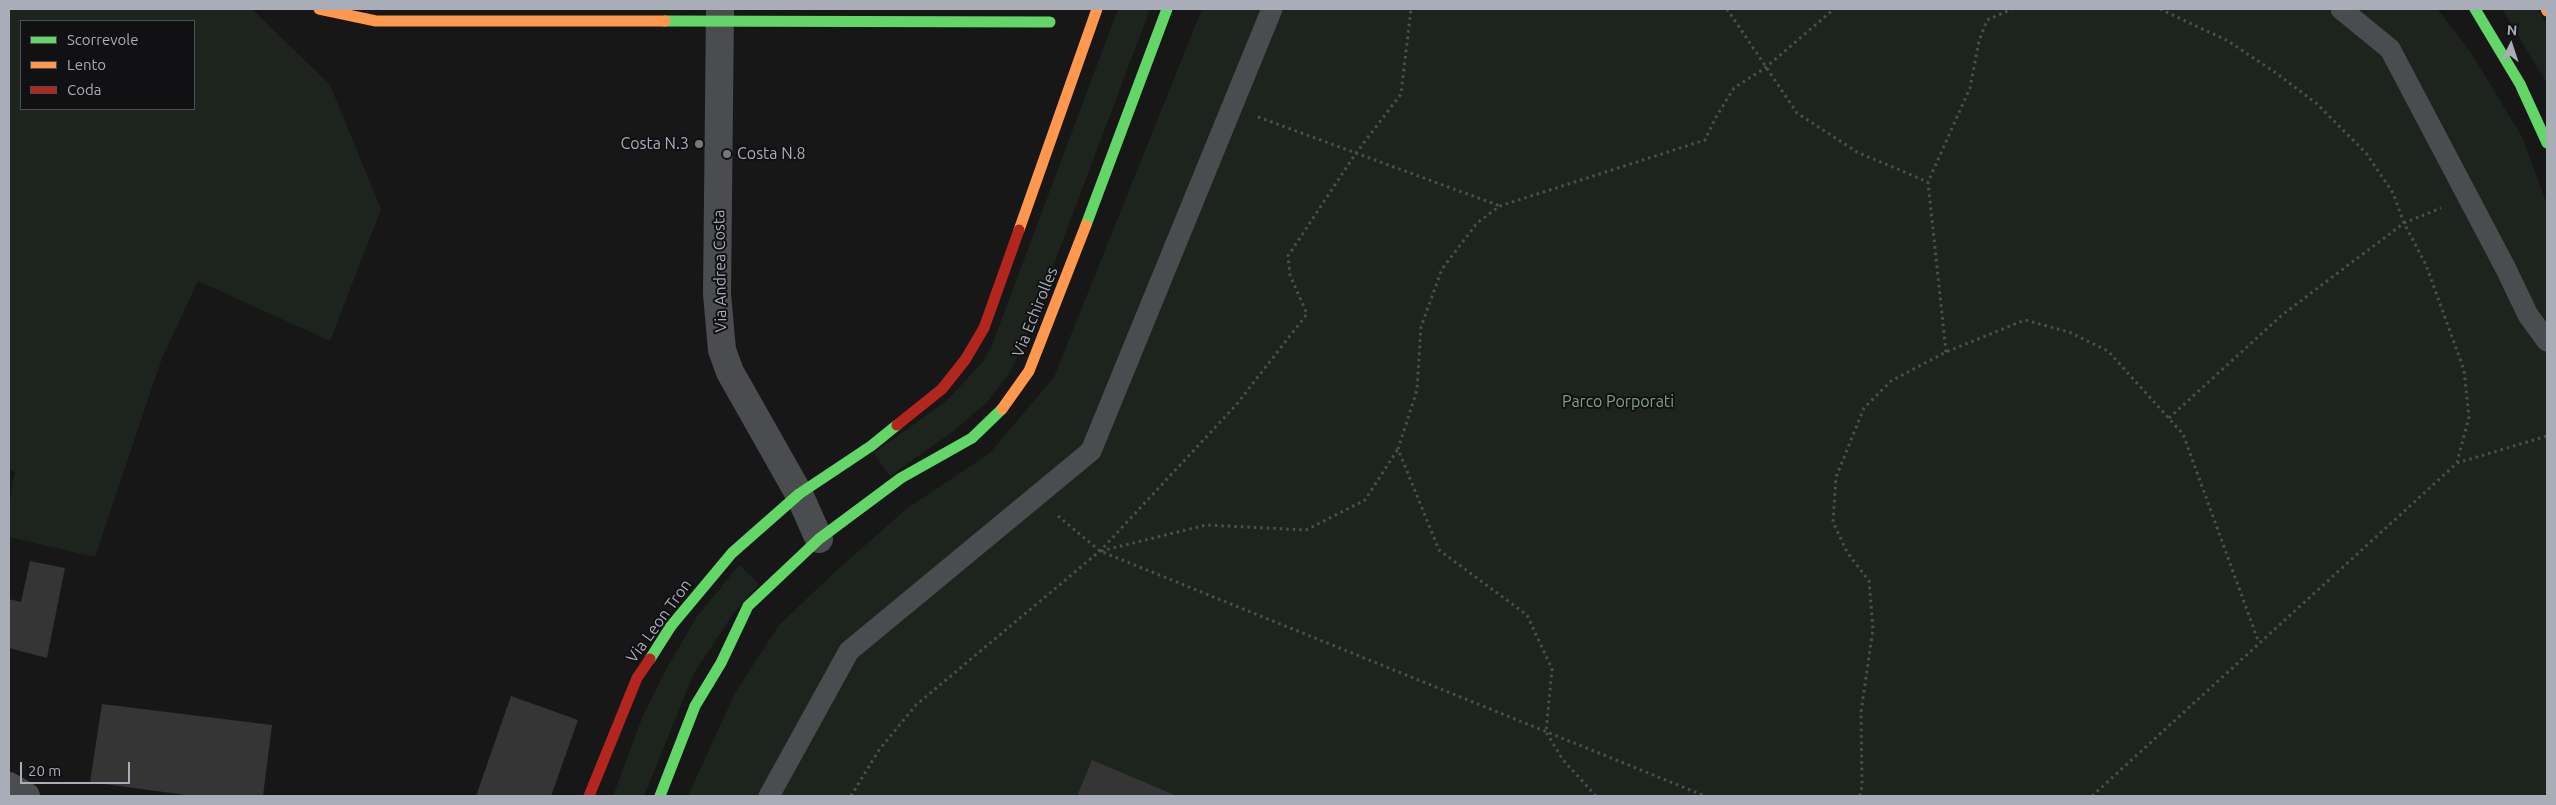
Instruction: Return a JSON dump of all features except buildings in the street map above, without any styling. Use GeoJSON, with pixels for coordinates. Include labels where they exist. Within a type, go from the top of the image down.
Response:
{"type":"FeatureCollection","features":[{"type":"Feature","properties":{"kind":"street"},"geometry":{"type":"LineString","coordinates":[[319,9],[376,21],[720,16],[1050,22]]}},
{"type":"Feature","properties":{"kind":"street"},"geometry":{"type":"LineString","coordinates":[[799,494],[871,446],[942,389],[964,360],[984,328],[1097,9]]}},
{"type":"Feature","properties":{"kind":"street","name":"Via Echirolles"},"geometry":{"type":"LineString","coordinates":[[819,539],[901,478],[972,438],[1005,406],[1029,371],[1048,327],[1167,9]]}},
{"type":"Feature","properties":{"kind":"street"},"geometry":{"type":"LineString","coordinates":[[2475,9],[2520,84],[2547,142]]}},
{"type":"Feature","properties":{"kind":"street","name":"Via Andrea Costa"},"geometry":{"type":"LineString","coordinates":[[720,16],[717,294],[722,350],[730,372],[799,494],[819,539]]}},
{"type":"Feature","properties":{"kind":"street","name":"Via Leon Tron"},"geometry":{"type":"LineString","coordinates":[[589,796],[638,678],[671,626],[732,553],[799,494]]}},
{"type":"Feature","properties":{"kind":"street"},"geometry":{"type":"LineString","coordinates":[[660,796],[695,706],[720,663],[748,606],[819,539]]}},
{"type":"Feature","properties":{"kind":"street"},"geometry":{"type":"LineString","coordinates":[[9,786],[26,796]]}},
{"type":"Feature","properties":{"kind":"lane"},"geometry":{"type":"LineString","coordinates":[[769,796],[849,651],[1034,496],[1091,451],[1272,9]]}},
{"type":"Feature","properties":{"kind":"lane"},"geometry":{"type":"LineString","coordinates":[[2341,9],[2390,49],[2506,269],[2528,315],[2547,341]]}},
{"type":"Feature","properties":{"kind":"path"},"geometry":{"type":"LineString","coordinates":[[851,796],[879,750],[916,705],[1100,551],[1236,405],[1307,314],[1290,275],[1288,256],[1356,153],[1401,94],[1411,9]]}},
{"type":"Feature","properties":{"kind":"path"},"geometry":{"type":"LineString","coordinates":[[1727,9],[1797,113],[1857,152],[1928,182]]}},
{"type":"Feature","properties":{"kind":"path"},"geometry":{"type":"LineString","coordinates":[[1100,551],[1206,525],[1306,530],[1365,500],[1398,449],[1417,390],[1421,327],[1442,269],[1477,223],[1500,206],[1705,140],[1716,117],[1734,88],[1765,68],[1834,9]]}},
{"type":"Feature","properties":{"kind":"path"},"geometry":{"type":"LineString","coordinates":[[1946,352],[1928,182],[1970,88],[1979,41],[1987,20],[2012,9]]}},
{"type":"Feature","properties":{"kind":"path"},"geometry":{"type":"LineString","coordinates":[[2160,9],[2228,41],[2276,72],[2316,103],[2366,153],[2393,193],[2404,223],[2426,265],[2464,370],[2469,417],[2457,463]]}},
{"type":"Feature","properties":{"kind":"path"},"geometry":{"type":"LineString","coordinates":[[1232,107],[1500,206]]}},
{"type":"Feature","properties":{"kind":"path"},"geometry":{"type":"LineString","coordinates":[[2169,418],[2282,315],[2404,223],[2445,206]]}},
{"type":"Feature","properties":{"kind":"path"},"geometry":{"type":"LineString","coordinates":[[1860,796],[1861,712],[1873,629],[1869,581],[1847,552],[1833,522],[1836,477],[1864,408],[1891,381],[1946,352],[2025,320],[2069,332],[2108,351],[2183,434],[2260,644]]}},
{"type":"Feature","properties":{"kind":"path"},"geometry":{"type":"LineString","coordinates":[[2092,796],[2457,463],[2547,436]]}},
{"type":"Feature","properties":{"kind":"path"},"geometry":{"type":"LineString","coordinates":[[1398,449],[1439,550],[1527,615],[1552,669],[1546,732],[1563,760],[1596,796]]}},
{"type":"Feature","properties":{"kind":"path"},"geometry":{"type":"LineString","coordinates":[[1034,496],[1100,551],[1705,796]]}},
{"type":"Feature","properties":{"kind":"green space"},"geometry":{"type":"Polygon","coordinates":[[[9,9],[252,9],[330,85],[381,209],[330,341],[198,281],[162,358],[95,557],[9,537],[9,503],[15,472],[9,469],[9,9]]]}},
{"type":"Feature","properties":{"kind":"green space"},"geometry":{"type":"Polygon","coordinates":[[[1118,9],[1150,9],[1023,346],[1010,372],[987,402],[951,433],[890,476],[874,453],[946,401],[982,363],[992,345],[1118,9]]]}},
{"type":"Feature","properties":{"kind":"green space","name":"Parco Porporati"},"geometry":{"type":"Polygon","coordinates":[[[1202,9],[2437,9],[2470,51],[2522,137],[2547,204],[2547,796],[688,796],[735,693],[779,625],[906,509],[990,453],[1054,377],[1202,9]]]}},
{"type":"Feature","properties":{"kind":"green space"},"geometry":{"type":"Polygon","coordinates":[[[2502,9],[2537,9],[2547,24],[2547,84],[2502,9]]]}},
{"type":"Feature","properties":{"kind":"green space"},"geometry":{"type":"Polygon","coordinates":[[[739,565],[759,584],[733,614],[694,673],[644,796],[613,796],[642,718],[665,671],[696,618],[739,565]]]}},
{"type":"Feature","properties":{"kind":"traffic: fast"},"geometry":{"type":"LineString","coordinates":[[1086,225],[1167,9]]}},
{"type":"Feature","properties":{"kind":"traffic: fast"},"geometry":{"type":"LineString","coordinates":[[2475,9],[2520,84],[2547,143]]}},
{"type":"Feature","properties":{"kind":"traffic: fast"},"geometry":{"type":"LineString","coordinates":[[665,21],[1050,22]]}},
{"type":"Feature","properties":{"kind":"traffic: fast"},"geometry":{"type":"LineString","coordinates":[[660,796],[695,706],[721,663],[748,606],[819,539],[901,478],[972,438],[1002,409]]}},
{"type":"Feature","properties":{"kind":"traffic: fast"},"geometry":{"type":"LineString","coordinates":[[650,659],[671,626],[732,553],[799,494],[871,446],[897,425]]}},
{"type":"Feature","properties":{"kind":"traffic: slow"},"geometry":{"type":"LineString","coordinates":[[319,9],[376,21],[665,21]]}},
{"type":"Feature","properties":{"kind":"traffic: slow"},"geometry":{"type":"LineString","coordinates":[[1019,230],[1097,9]]}},
{"type":"Feature","properties":{"kind":"traffic: slow"},"geometry":{"type":"LineString","coordinates":[[1002,409],[1029,371],[1086,225]]}},
{"type":"Feature","properties":{"kind":"traffic: jam"},"geometry":{"type":"LineString","coordinates":[[897,425],[942,389],[965,360],[984,328],[1019,230]]}},
{"type":"Feature","properties":{"kind":"traffic: jam"},"geometry":{"type":"LineString","coordinates":[[589,796],[637,678],[650,659]]}},
{"type":"Feature","properties":{"kind":"place","name":"Costa N.3"},"geometry":{"type":"Point","coordinates":[699,144]}},
{"type":"Feature","properties":{"kind":"place","name":"Costa N.8"},"geometry":{"type":"Point","coordinates":[727,154]}}]}
